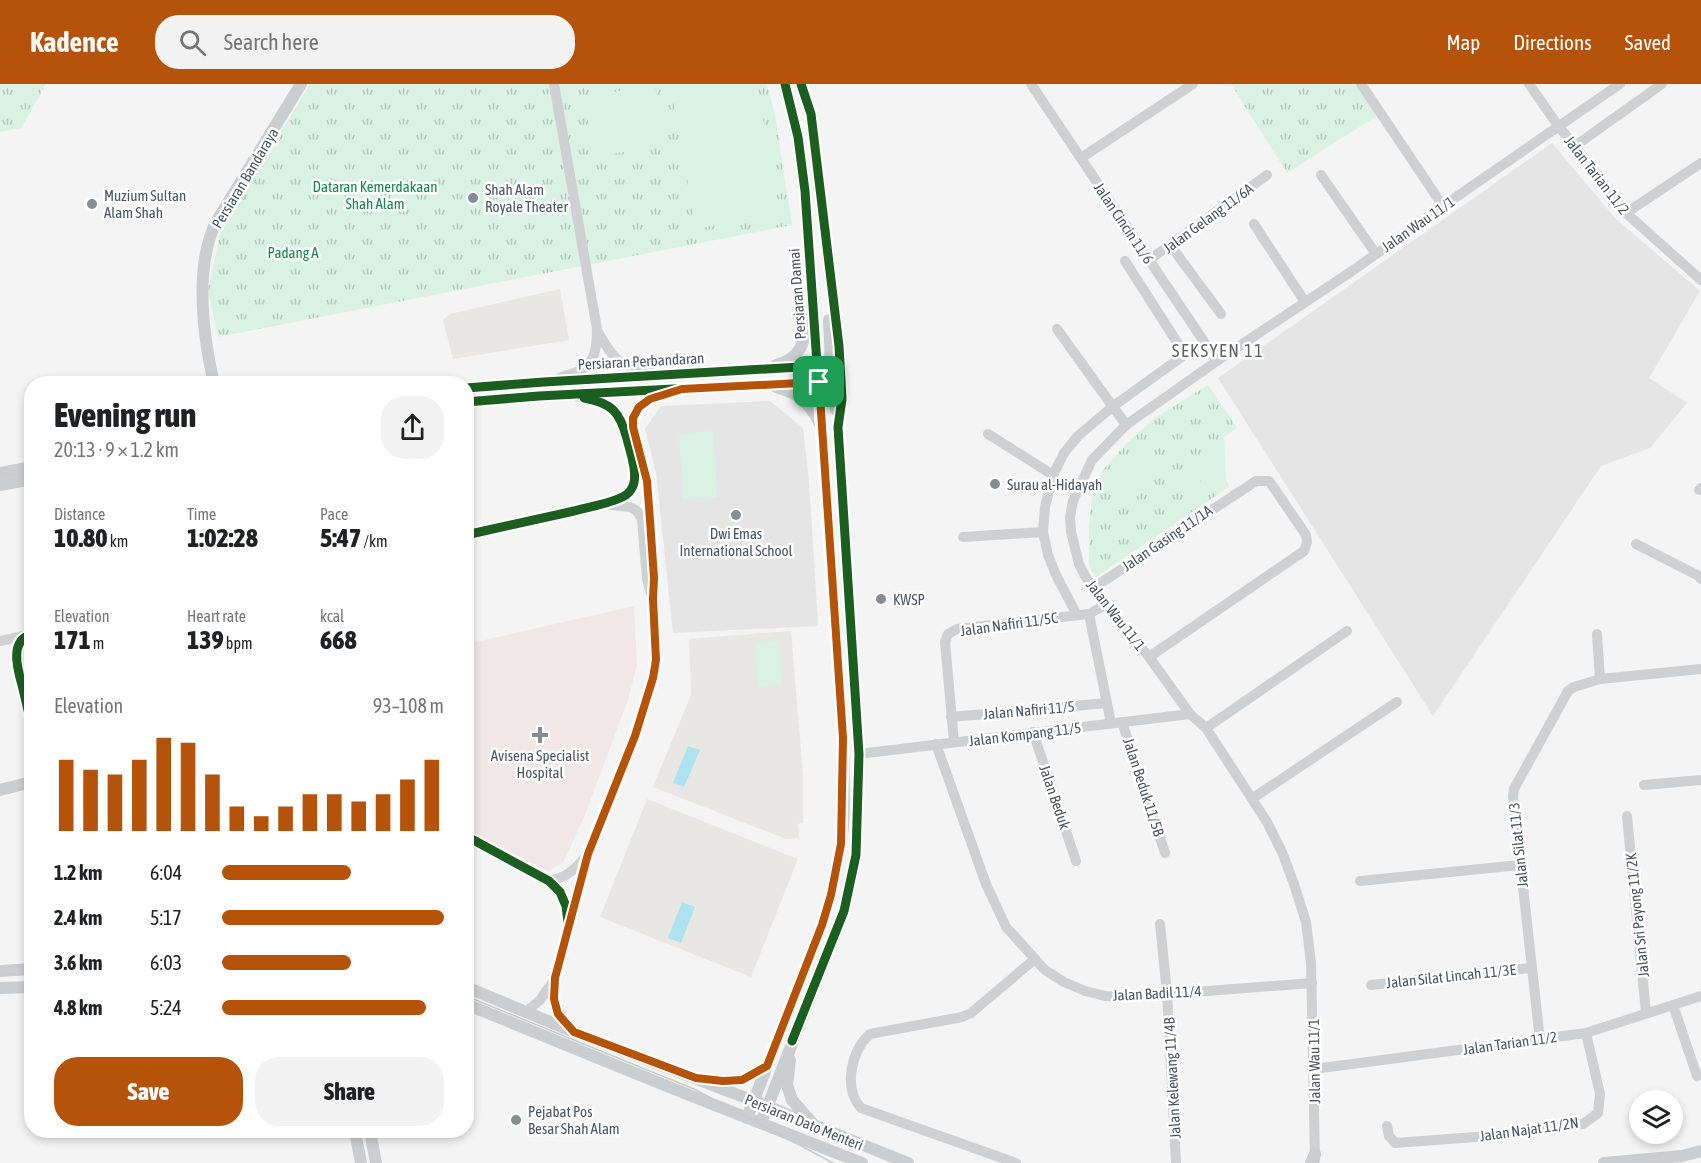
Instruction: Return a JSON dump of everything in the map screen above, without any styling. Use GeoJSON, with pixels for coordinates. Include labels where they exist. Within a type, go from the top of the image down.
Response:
{"type":"FeatureCollection","features":[{"type":"Feature","properties":{"kind":"main road","name":"Persiaran Bandaraya"},"geometry":{"type":"LineString","coordinates":[[213,376],[204,326],[202,284],[210,237],[215,224],[301,84]]}},
{"type":"Feature","properties":{"kind":"main road","name":"Persiaran Damai"},"geometry":{"type":"LineString","coordinates":[[747,1118],[822,925],[831,895],[841,844],[843,738],[822,428],[821,374],[813,307],[804,180],[798,137],[784,84]]}},
{"type":"Feature","properties":{"kind":"main road"},"geometry":{"type":"LineString","coordinates":[[801,84],[811,114],[839,345],[842,399],[838,426]]}},
{"type":"Feature","properties":{"kind":"main road"},"geometry":{"type":"LineString","coordinates":[[761,1123],[844,911],[856,855],[859,754],[838,426],[830,378],[821,374],[831,360],[829,321],[834,305]]}},
{"type":"Feature","properties":{"kind":"main road"},"geometry":{"type":"LineString","coordinates":[[752,369],[786,363],[794,357],[804,341],[813,307]]}},
{"type":"Feature","properties":{"kind":"main road","name":"Persiaran Perbandaran"},"geometry":{"type":"LineString","coordinates":[[474,387],[752,369],[821,374]]}},
{"type":"Feature","properties":{"kind":"main road","name":"Persiaran Perbandaran"},"geometry":{"type":"LineString","coordinates":[[474,401],[767,384],[821,374]]}},
{"type":"Feature","properties":{"kind":"main road"},"geometry":{"type":"LineString","coordinates":[[767,384],[801,397],[815,414],[822,428]]}},
{"type":"Feature","properties":{"kind":"main road"},"geometry":{"type":"LineString","coordinates":[[0,473],[24,468]]}},
{"type":"Feature","properties":{"kind":"main road"},"geometry":{"type":"LineString","coordinates":[[0,485],[24,480]]}},
{"type":"Feature","properties":{"kind":"main road"},"geometry":{"type":"LineString","coordinates":[[24,640],[19,644],[16,661],[24,694]]}},
{"type":"Feature","properties":{"kind":"main road"},"geometry":{"type":"LineString","coordinates":[[0,790],[24,784]]}},
{"type":"Feature","properties":{"kind":"main road"},"geometry":{"type":"LineString","coordinates":[[0,971],[24,970]]}},
{"type":"Feature","properties":{"kind":"main road"},"geometry":{"type":"LineString","coordinates":[[0,988],[24,987]]}},
{"type":"Feature","properties":{"kind":"main road","name":"Persiaran Dato Menteri"},"geometry":{"type":"LineString","coordinates":[[474,990],[908,1163]]}},
{"type":"Feature","properties":{"kind":"main road","name":"Persiaran Dato Menteri"},"geometry":{"type":"LineString","coordinates":[[474,1007],[861,1163]]}},
{"type":"Feature","properties":{"kind":"main road"},"geometry":{"type":"LineString","coordinates":[[792,1041],[787,1085],[792,1100],[816,1127]]}},
{"type":"Feature","properties":{"kind":"main road"},"geometry":{"type":"LineString","coordinates":[[696,1078],[723,1081],[742,1080],[767,1066]]}},
{"type":"Feature","properties":{"kind":"main road"},"geometry":{"type":"LineString","coordinates":[[356,1138],[361,1163]]}},
{"type":"Feature","properties":{"kind":"main road"},"geometry":{"type":"LineString","coordinates":[[371,1138],[376,1163]]}},
{"type":"Feature","properties":{"kind":"main road"},"geometry":{"type":"LineString","coordinates":[[1604,1163],[1682,1156],[1701,1151]]}},
{"type":"Feature","properties":{"kind":"street"},"geometry":{"type":"LineString","coordinates":[[543,382],[583,370],[597,348],[597,329],[554,84]]}},
{"type":"Feature","properties":{"kind":"street","name":"Jalan Cincin 11/6"},"geometry":{"type":"LineString","coordinates":[[1031,84],[1216,361]]}},
{"type":"Feature","properties":{"kind":"street"},"geometry":{"type":"LineString","coordinates":[[1081,158],[1192,84]]}},
{"type":"Feature","properties":{"kind":"street"},"geometry":{"type":"LineString","coordinates":[[1361,84],[1443,206]]}},
{"type":"Feature","properties":{"kind":"street","name":"Jalan Tarian 11/2"},"geometry":{"type":"LineString","coordinates":[[1529,84],[1559,127],[1626,213],[1699,275]]}},
{"type":"Feature","properties":{"kind":"street","name":"Jalan Wau 11/1"},"geometry":{"type":"LineString","coordinates":[[1315,1161],[1312,983],[1306,922],[1282,852],[1267,822],[1206,728],[1190,714],[1149,657],[1105,605],[1078,564],[1070,517],[1073,501],[1092,460],[1126,425],[1620,84]]}},
{"type":"Feature","properties":{"kind":"street"},"geometry":{"type":"LineString","coordinates":[[1575,146],[1662,84]]}},
{"type":"Feature","properties":{"kind":"street"},"geometry":{"type":"LineString","coordinates":[[1626,213],[1701,163]]}},
{"type":"Feature","properties":{"kind":"street"},"geometry":{"type":"LineString","coordinates":[[1321,174],[1376,254]]}},
{"type":"Feature","properties":{"kind":"street","name":"Jalan Gelang 11/6A"},"geometry":{"type":"LineString","coordinates":[[1149,260],[1267,176]]}},
{"type":"Feature","properties":{"kind":"street"},"geometry":{"type":"LineString","coordinates":[[1254,225],[1305,302]]}},
{"type":"Feature","properties":{"kind":"street"},"geometry":{"type":"LineString","coordinates":[[1171,246],[1221,315]]}},
{"type":"Feature","properties":{"kind":"street"},"geometry":{"type":"LineString","coordinates":[[1077,615],[1056,576],[1043,532],[1045,507],[1053,475],[1064,453],[1078,436],[1112,407],[1183,356],[1182,350],[1125,261]]}},
{"type":"Feature","properties":{"kind":"street"},"geometry":{"type":"LineString","coordinates":[[597,329],[608,349],[620,363],[639,371],[681,375]]}},
{"type":"Feature","properties":{"kind":"street"},"geometry":{"type":"LineString","coordinates":[[1057,329],[1126,425]]}},
{"type":"Feature","properties":{"kind":"street"},"geometry":{"type":"LineString","coordinates":[[574,1032],[558,1014],[554,999],[555,978],[588,854],[635,736],[653,678],[656,660],[654,578],[647,481],[633,427],[633,418],[639,407],[650,399],[682,389]]}},
{"type":"Feature","properties":{"kind":"street"},"geometry":{"type":"LineString","coordinates":[[474,534],[602,504],[626,495],[633,487],[635,477],[633,466],[619,416],[608,406],[596,400],[570,395]]}},
{"type":"Feature","properties":{"kind":"street"},"geometry":{"type":"LineString","coordinates":[[988,434],[1053,475]]}},
{"type":"Feature","properties":{"kind":"street","name":"Jalan Gasing 11/1A"},"geometry":{"type":"LineString","coordinates":[[1093,588],[1242,489],[1256,481],[1269,481],[1306,535],[1304,551],[1149,657]]}},
{"type":"Feature","properties":{"kind":"street"},"geometry":{"type":"LineString","coordinates":[[602,504],[630,507],[637,511],[642,519],[647,579],[653,599]]}},
{"type":"Feature","properties":{"kind":"street"},"geometry":{"type":"LineString","coordinates":[[963,537],[1043,532]]}},
{"type":"Feature","properties":{"kind":"street"},"geometry":{"type":"LineString","coordinates":[[1636,544],[1701,579]]}},
{"type":"Feature","properties":{"kind":"street","name":"Jalan Nafiri 11/5C"},"geometry":{"type":"LineString","coordinates":[[954,742],[945,642],[948,634],[957,629],[1089,614],[1105,605]]}},
{"type":"Feature","properties":{"kind":"street","name":"Jalan Beduk 11/5B"},"geometry":{"type":"LineString","coordinates":[[1089,614],[1107,703],[1165,853]]}},
{"type":"Feature","properties":{"kind":"street"},"geometry":{"type":"LineString","coordinates":[[1206,728],[1347,631]]}},
{"type":"Feature","properties":{"kind":"street"},"geometry":{"type":"LineString","coordinates":[[1597,634],[1600,679]]}},
{"type":"Feature","properties":{"kind":"street"},"geometry":{"type":"LineString","coordinates":[[0,641],[24,636]]}},
{"type":"Feature","properties":{"kind":"street","name":"Jalan Silat 11/3"},"geometry":{"type":"LineString","coordinates":[[1540,1040],[1520,865],[1514,789],[1568,691],[1574,687],[1600,679],[1701,669]]}},
{"type":"Feature","properties":{"kind":"street"},"geometry":{"type":"LineString","coordinates":[[1252,798],[1396,702]]}},
{"type":"Feature","properties":{"kind":"street","name":"Jalan Nafiri 11/5"},"geometry":{"type":"LineString","coordinates":[[951,717],[1107,703]]}},
{"type":"Feature","properties":{"kind":"street","name":"Jalan Kompang 11/5"},"geometry":{"type":"LineString","coordinates":[[859,754],[1190,714]]}},
{"type":"Feature","properties":{"kind":"street","name":"Jalan Beduk"},"geometry":{"type":"LineString","coordinates":[[1034,732],[1076,861]]}},
{"type":"Feature","properties":{"kind":"street","name":"Jalan Badil 11/4"},"geometry":{"type":"LineString","coordinates":[[936,744],[986,884],[1006,927],[1045,969],[1064,982],[1105,996],[1130,997],[1312,983]]}},
{"type":"Feature","properties":{"kind":"street"},"geometry":{"type":"LineString","coordinates":[[1644,785],[1701,780]]}},
{"type":"Feature","properties":{"kind":"street","name":"Jalan Sri Payong 11/2K"},"geometry":{"type":"LineString","coordinates":[[1627,816],[1646,1013]]}},
{"type":"Feature","properties":{"kind":"street"},"geometry":{"type":"LineString","coordinates":[[474,840],[549,881],[560,892],[566,906],[569,928]]}},
{"type":"Feature","properties":{"kind":"street"},"geometry":{"type":"LineString","coordinates":[[549,881],[567,875],[579,866],[588,854]]}},
{"type":"Feature","properties":{"kind":"street"},"geometry":{"type":"LineString","coordinates":[[1360,881],[1520,865]]}},
{"type":"Feature","properties":{"kind":"street","name":"Jalan Kelewang 11/4B"},"geometry":{"type":"LineString","coordinates":[[1161,924],[1176,1163]]}},
{"type":"Feature","properties":{"kind":"street"},"geometry":{"type":"LineString","coordinates":[[1016,1163],[861,1108],[855,1097],[853,1064],[862,1041],[870,1034],[962,1017],[971,1013],[1035,959]]}},
{"type":"Feature","properties":{"kind":"street","name":"Jalan Silat Lincah 11/3E"},"geometry":{"type":"LineString","coordinates":[[1371,985],[1531,968]]}},
{"type":"Feature","properties":{"kind":"street"},"geometry":{"type":"LineString","coordinates":[[526,1012],[540,1000],[555,978]]}},
{"type":"Feature","properties":{"kind":"street","name":"Jalan Tarian 11/2"},"geometry":{"type":"LineString","coordinates":[[1314,1069],[1586,1033],[1701,996]]}},
{"type":"Feature","properties":{"kind":"street"},"geometry":{"type":"LineString","coordinates":[[1673,1005],[1696,1076]]}},
{"type":"Feature","properties":{"kind":"street","name":"Jalan Najat 11/2N"},"geometry":{"type":"LineString","coordinates":[[1388,1126],[1389,1136],[1395,1143],[1583,1124],[1598,1113],[1600,1094],[1586,1033]]}},
{"type":"Feature","properties":{"kind":"shaded area"},"geometry":{"type":"Polygon","coordinates":[[[1552,143],[1616,219],[1700,291],[1649,378],[1687,403],[1650,448],[1601,466],[1433,716],[1218,378],[1552,143]]]}},
{"type":"Feature","properties":{"kind":"shaded area"},"geometry":{"type":"Polygon","coordinates":[[[560,289],[569,340],[453,359],[443,320],[450,314],[560,289]]]}},
{"type":"Feature","properties":{"kind":"shaded area","name":"Dwi Emas International School"},"geometry":{"type":"Polygon","coordinates":[[[770,401],[803,428],[809,481],[817,626],[673,633],[656,472],[645,429],[661,406],[770,401]]]}},
{"type":"Feature","properties":{"kind":"shaded area","name":"Avisena Specialist Hospital"},"geometry":{"type":"Polygon","coordinates":[[[634,606],[637,665],[628,700],[585,815],[563,863],[548,871],[474,834],[474,642],[634,606]]]}},
{"type":"Feature","properties":{"kind":"shaded area"},"geometry":{"type":"Polygon","coordinates":[[[791,631],[803,774],[803,823],[798,824],[799,838],[786,839],[653,787],[691,695],[689,639],[791,631]]]}},
{"type":"Feature","properties":{"kind":"shaded area"},"geometry":{"type":"Polygon","coordinates":[[[647,799],[798,859],[751,977],[600,917],[647,799]]]}},
{"type":"Feature","properties":{"kind":"green space"},"geometry":{"type":"Polygon","coordinates":[[[0,84],[46,84],[21,128],[0,132],[0,84]]]}},
{"type":"Feature","properties":{"kind":"green space","name":"Dataran Kemerdakaan Shah Alam"},"geometry":{"type":"Polygon","coordinates":[[[310,84],[767,84],[775,115],[792,225],[218,337],[208,291],[220,233],[310,84]]]}},
{"type":"Feature","properties":{"kind":"green space"},"geometry":{"type":"Polygon","coordinates":[[[670,84],[757,84],[780,214],[696,229],[670,84]]]}},
{"type":"Feature","properties":{"kind":"green space"},"geometry":{"type":"Polygon","coordinates":[[[1231,84],[1359,84],[1380,114],[1287,173],[1231,84]]]}},
{"type":"Feature","properties":{"kind":"green space"},"geometry":{"type":"Polygon","coordinates":[[[655,85],[666,145],[594,157],[584,97],[655,85]]]}},
{"type":"Feature","properties":{"kind":"green space"},"geometry":{"type":"Polygon","coordinates":[[[1208,385],[1237,428],[1224,437],[1226,480],[1229,487],[1096,577],[1089,566],[1089,526],[1092,498],[1102,471],[1127,443],[1155,418],[1208,385]]]}},
{"type":"Feature","properties":{"kind":"green space"},"geometry":{"type":"Polygon","coordinates":[[[713,431],[717,497],[683,499],[679,434],[713,431]]]}},
{"type":"Feature","properties":{"kind":"green space"},"geometry":{"type":"Polygon","coordinates":[[[1222,452],[1223,478],[1207,478],[1206,453],[1222,452]]]}},
{"type":"Feature","properties":{"kind":"green space"},"geometry":{"type":"Polygon","coordinates":[[[1148,453],[1165,470],[1128,505],[1111,487],[1148,453]]]}},
{"type":"Feature","properties":{"kind":"green space"},"geometry":{"type":"Polygon","coordinates":[[[1185,470],[1200,470],[1201,494],[1186,495],[1185,470]]]}},
{"type":"Feature","properties":{"kind":"green space"},"geometry":{"type":"Polygon","coordinates":[[[779,641],[782,685],[758,687],[755,642],[779,641]]]}},
{"type":"Feature","properties":{"kind":"water"},"geometry":{"type":"Polygon","coordinates":[[[688,746],[700,750],[684,787],[673,783],[688,746]]]}},
{"type":"Feature","properties":{"kind":"water"},"geometry":{"type":"Polygon","coordinates":[[[682,902],[695,907],[681,943],[668,938],[682,902]]]}},
{"type":"Feature","properties":{"kind":"tram line"},"geometry":{"type":"LineString","coordinates":[[0,975],[24,974]]}},
{"type":"Feature","properties":{"kind":"tram line"},"geometry":{"type":"LineString","coordinates":[[474,999],[694,1089],[833,1163]]}},
{"type":"Feature","properties":{"kind":"cycle path"},"geometry":{"type":"LineString","coordinates":[[767,1066],[822,925],[831,895],[841,844],[843,738],[805,191],[798,137],[785,84]]}},
{"type":"Feature","properties":{"kind":"cycle path"},"geometry":{"type":"LineString","coordinates":[[792,1041],[844,911],[856,855],[859,754],[838,427],[842,399],[839,346],[811,114],[801,84]]}},
{"type":"Feature","properties":{"kind":"cycle path"},"geometry":{"type":"LineString","coordinates":[[474,387],[817,366]]}},
{"type":"Feature","properties":{"kind":"cycle path"},"geometry":{"type":"LineString","coordinates":[[474,401],[819,382]]}},
{"type":"Feature","properties":{"kind":"cycle path"},"geometry":{"type":"LineString","coordinates":[[555,979],[588,853],[635,736],[653,678],[656,660],[653,599],[655,578],[647,481],[633,427],[634,417],[643,404],[649,400],[682,389]]}},
{"type":"Feature","properties":{"kind":"cycle path"},"geometry":{"type":"LineString","coordinates":[[474,533],[601,505],[621,498],[629,492],[635,477],[630,450],[618,415],[608,406],[584,398]]}},
{"type":"Feature","properties":{"kind":"cycle path"},"geometry":{"type":"LineString","coordinates":[[24,638],[17,650],[19,675],[24,695]]}},
{"type":"Feature","properties":{"kind":"cycle path"},"geometry":{"type":"LineString","coordinates":[[474,840],[549,881],[560,892],[566,906],[568,922]]}},
{"type":"Feature","properties":{"kind":"place","name":"Shah Alam Royale Theater"},"geometry":{"type":"Point","coordinates":[473,198]}},
{"type":"Feature","properties":{"kind":"place","name":"Muzium Sultan Alam Shah"},"geometry":{"type":"Point","coordinates":[92,204]}},
{"type":"Feature","properties":{"kind":"place","name":"Surau al-Hidayah"},"geometry":{"type":"Point","coordinates":[995,484]}},
{"type":"Feature","properties":{"kind":"place","name":"Dwi Emas International School"},"geometry":{"type":"Point","coordinates":[736,515]}},
{"type":"Feature","properties":{"kind":"place","name":"KWSP"},"geometry":{"type":"Point","coordinates":[881,599]}},
{"type":"Feature","properties":{"kind":"place","name":"Avisena Specialist Hospital"},"geometry":{"type":"Point","coordinates":[540,735]}},
{"type":"Feature","properties":{"kind":"place","name":"Pejabat Pos Besar Shah Alam"},"geometry":{"type":"Point","coordinates":[516,1120]}},
{"type":"Feature","properties":{"kind":"district","name":"SEKSYEN 11"},"geometry":{"type":"Point","coordinates":[1218,350]}},
{"type":"Feature","properties":{"kind":"route"},"geometry":{"type":"LineString","coordinates":[[819,382],[843,738],[841,844],[831,895],[822,925],[767,1066],[742,1080],[723,1081],[696,1078],[574,1032],[558,1014],[554,999],[555,978],[588,854],[635,736],[647,700],[656,660],[654,578],[647,481],[633,427],[633,418],[639,407],[650,399],[682,389],[819,382]]}},
{"type":"Feature","properties":{"kind":"park label","name":"Padang A"},"geometry":{"type":"Point","coordinates":[293,252]}}]}
